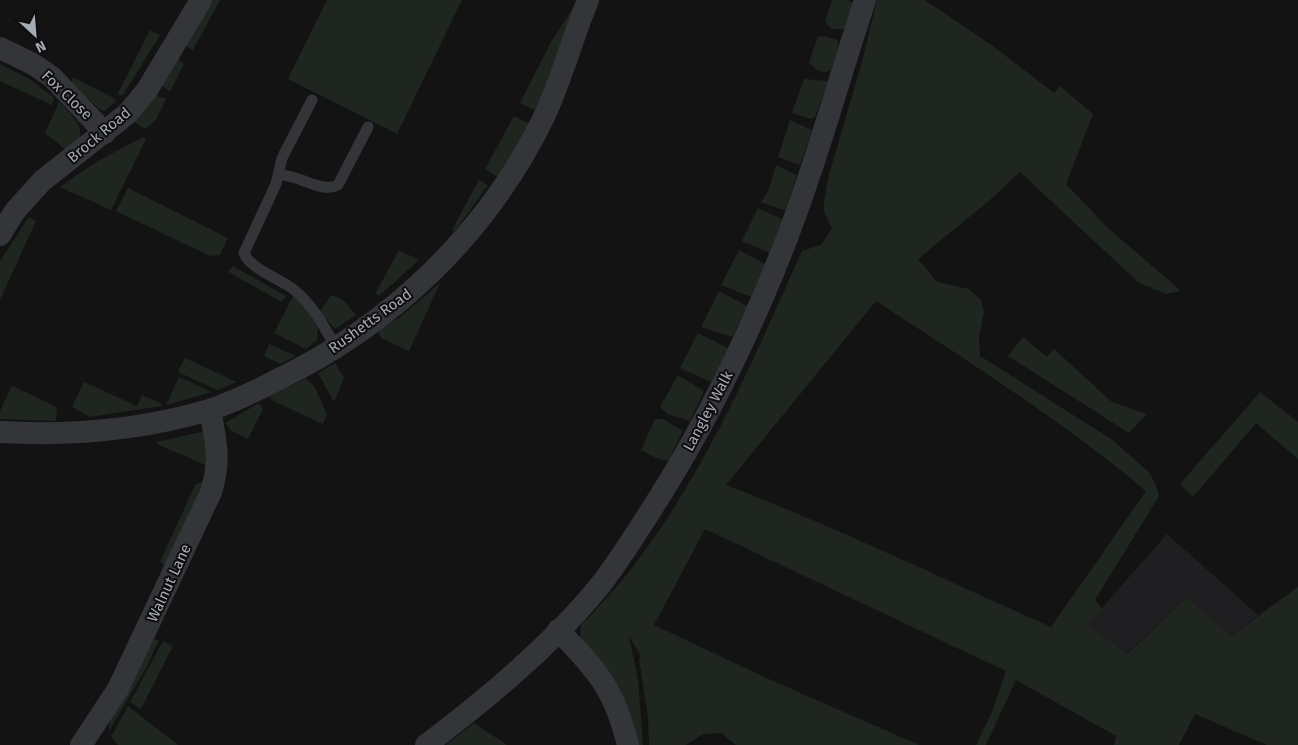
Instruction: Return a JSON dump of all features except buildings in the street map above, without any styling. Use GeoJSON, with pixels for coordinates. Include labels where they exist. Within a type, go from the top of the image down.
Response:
{"type":"FeatureCollection","features":[{"type":"Feature","properties":{"kind":"street","name":"Brock Road"},"geometry":{"type":"LineString","coordinates":[[0,235],[15,211],[36,186],[127,114],[147,90],[201,0]]}},
{"type":"Feature","properties":{"kind":"street","name":"Rushetts Road"},"geometry":{"type":"LineString","coordinates":[[0,432],[50,433],[116,429],[210,410],[296,371],[336,348],[397,305],[430,275],[462,241],[493,201],[543,118],[588,0]]}},
{"type":"Feature","properties":{"kind":"street","name":"Langley Walk"},"geometry":{"type":"LineString","coordinates":[[426,745],[507,680],[601,584],[637,534],[694,440],[720,391],[774,272],[796,214],[864,0]]}},
{"type":"Feature","properties":{"kind":"street","name":"Fox Close"},"geometry":{"type":"LineString","coordinates":[[0,48],[33,64],[52,77],[105,132]]}},
{"type":"Feature","properties":{"kind":"street","name":"Walnut Lane"},"geometry":{"type":"LineString","coordinates":[[91,742],[142,641],[212,492],[217,474],[218,452],[210,410]]}},
{"type":"Feature","properties":{"kind":"street"},"geometry":{"type":"LineString","coordinates":[[558,630],[597,672],[608,687],[628,745]]}},
{"type":"Feature","properties":{"kind":"lane"},"geometry":{"type":"LineString","coordinates":[[312,100],[282,158],[279,174],[246,247],[246,259],[293,289],[315,311],[336,348]]}},
{"type":"Feature","properties":{"kind":"lane"},"geometry":{"type":"LineString","coordinates":[[279,174],[295,176],[322,187],[333,188],[338,185],[368,127]]}},
{"type":"Feature","properties":{"kind":"shaded area"},"geometry":{"type":"Polygon","coordinates":[[[210,0],[220,0],[193,50],[184,45],[210,0]]]}},
{"type":"Feature","properties":{"kind":"shaded area"},"geometry":{"type":"Polygon","coordinates":[[[327,0],[462,0],[397,134],[288,79],[327,0]]]}},
{"type":"Feature","properties":{"kind":"shaded area"},"geometry":{"type":"Polygon","coordinates":[[[832,0],[848,0],[853,3],[844,29],[832,29],[825,22],[832,0]]]}},
{"type":"Feature","properties":{"kind":"shaded area"},"geometry":{"type":"Polygon","coordinates":[[[877,0],[925,0],[997,49],[1054,93],[1060,86],[1093,114],[1066,184],[1109,229],[1181,291],[1166,294],[1138,282],[1020,172],[991,199],[918,259],[937,282],[969,289],[981,300],[984,312],[979,338],[980,356],[1111,439],[1149,472],[1156,485],[1159,496],[1095,600],[1102,609],[1087,625],[1127,654],[1187,597],[1231,636],[1298,587],[1298,745],[1267,745],[1195,714],[1179,745],[1114,745],[1116,736],[1016,680],[986,745],[976,745],[992,712],[1006,671],[705,529],[654,625],[760,675],[919,745],[736,745],[721,733],[703,734],[686,745],[649,745],[648,717],[639,659],[641,657],[629,636],[638,680],[643,745],[637,745],[580,639],[581,625],[618,585],[651,542],[681,496],[734,400],[802,251],[821,245],[832,228],[823,209],[828,178],[862,62],[877,0]],[[876,301],[726,485],[849,536],[1051,627],[1146,491],[1047,416],[876,301]]]}},
{"type":"Feature","properties":{"kind":"shaded area"},"geometry":{"type":"Polygon","coordinates":[[[574,7],[536,111],[520,103],[552,40],[574,7]]]}},
{"type":"Feature","properties":{"kind":"shaded area"},"geometry":{"type":"Polygon","coordinates":[[[150,30],[160,35],[123,95],[117,95],[150,30]]]}},
{"type":"Feature","properties":{"kind":"shaded area"},"geometry":{"type":"Polygon","coordinates":[[[824,36],[837,40],[839,44],[831,70],[822,72],[809,62],[818,37],[824,36]]]}},
{"type":"Feature","properties":{"kind":"shaded area"},"geometry":{"type":"Polygon","coordinates":[[[176,58],[184,64],[170,92],[160,84],[176,58]]]}},
{"type":"Feature","properties":{"kind":"shaded area"},"geometry":{"type":"Polygon","coordinates":[[[0,64],[31,80],[54,98],[52,105],[0,81],[0,64]]]}},
{"type":"Feature","properties":{"kind":"shaded area"},"geometry":{"type":"Polygon","coordinates":[[[73,77],[116,101],[105,111],[99,109],[71,82],[73,77]]]}},
{"type":"Feature","properties":{"kind":"shaded area"},"geometry":{"type":"Polygon","coordinates":[[[804,79],[828,81],[815,117],[811,119],[792,113],[804,79]]]}},
{"type":"Feature","properties":{"kind":"shaded area"},"geometry":{"type":"Polygon","coordinates":[[[154,95],[166,99],[156,120],[145,129],[133,121],[154,95]]]}},
{"type":"Feature","properties":{"kind":"shaded area"},"geometry":{"type":"Polygon","coordinates":[[[59,102],[80,129],[78,139],[65,149],[45,133],[59,102]]]}},
{"type":"Feature","properties":{"kind":"shaded area"},"geometry":{"type":"Polygon","coordinates":[[[514,116],[530,124],[501,174],[496,176],[485,169],[514,116]]]}},
{"type":"Feature","properties":{"kind":"shaded area"},"geometry":{"type":"Polygon","coordinates":[[[790,120],[812,130],[800,165],[778,157],[790,120]]]}},
{"type":"Feature","properties":{"kind":"shaded area"},"geometry":{"type":"Polygon","coordinates":[[[143,137],[146,139],[111,210],[60,187],[96,162],[143,137]]]}},
{"type":"Feature","properties":{"kind":"shaded area"},"geometry":{"type":"Polygon","coordinates":[[[776,165],[797,175],[786,209],[780,209],[761,202],[769,189],[776,165]]]}},
{"type":"Feature","properties":{"kind":"shaded area"},"geometry":{"type":"Polygon","coordinates":[[[479,180],[488,185],[455,231],[452,230],[479,180]]]}},
{"type":"Feature","properties":{"kind":"shaded area"},"geometry":{"type":"Polygon","coordinates":[[[128,188],[228,238],[220,255],[210,256],[116,211],[128,188]]]}},
{"type":"Feature","properties":{"kind":"shaded area"},"geometry":{"type":"Polygon","coordinates":[[[758,208],[782,219],[770,253],[742,241],[758,208]]]}},
{"type":"Feature","properties":{"kind":"shaded area"},"geometry":{"type":"Polygon","coordinates":[[[29,217],[36,221],[0,300],[0,261],[29,217]]]}},
{"type":"Feature","properties":{"kind":"shaded area"},"geometry":{"type":"Polygon","coordinates":[[[399,250],[419,260],[379,296],[375,294],[399,250]]]}},
{"type":"Feature","properties":{"kind":"shaded area"},"geometry":{"type":"Polygon","coordinates":[[[739,250],[765,264],[751,297],[721,285],[739,250]]]}},
{"type":"Feature","properties":{"kind":"shaded area"},"geometry":{"type":"Polygon","coordinates":[[[233,266],[286,296],[282,302],[228,272],[233,266]]]}},
{"type":"Feature","properties":{"kind":"shaded area"},"geometry":{"type":"Polygon","coordinates":[[[440,283],[409,351],[381,338],[378,331],[400,317],[440,283]]]}},
{"type":"Feature","properties":{"kind":"shaded area"},"geometry":{"type":"Polygon","coordinates":[[[719,291],[747,306],[732,337],[701,327],[719,291]]]}},
{"type":"Feature","properties":{"kind":"shaded area"},"geometry":{"type":"Polygon","coordinates":[[[331,295],[342,299],[356,315],[335,329],[320,312],[331,295]]]}},
{"type":"Feature","properties":{"kind":"shaded area"},"geometry":{"type":"Polygon","coordinates":[[[293,296],[305,307],[318,328],[317,340],[306,349],[274,333],[293,296]]]}},
{"type":"Feature","properties":{"kind":"shaded area"},"geometry":{"type":"Polygon","coordinates":[[[698,333],[728,348],[711,382],[680,368],[698,333]]]}},
{"type":"Feature","properties":{"kind":"shaded area"},"geometry":{"type":"Polygon","coordinates":[[[1023,337],[1047,357],[1054,349],[1112,402],[1147,414],[1129,433],[1008,356],[1023,337]]]}},
{"type":"Feature","properties":{"kind":"shaded area"},"geometry":{"type":"Polygon","coordinates":[[[269,344],[296,356],[280,364],[264,356],[269,344]]]}},
{"type":"Feature","properties":{"kind":"shaded area"},"geometry":{"type":"Polygon","coordinates":[[[185,358],[237,382],[217,390],[178,372],[185,358]]]}},
{"type":"Feature","properties":{"kind":"shaded area"},"geometry":{"type":"Polygon","coordinates":[[[335,363],[344,378],[334,402],[318,373],[335,363]]]}},
{"type":"Feature","properties":{"kind":"shaded area"},"geometry":{"type":"Polygon","coordinates":[[[678,375],[704,391],[690,421],[668,414],[660,407],[678,375]]]}},
{"type":"Feature","properties":{"kind":"shaded area"},"geometry":{"type":"Polygon","coordinates":[[[179,377],[212,392],[166,405],[179,377]]]}},
{"type":"Feature","properties":{"kind":"shaded area"},"geometry":{"type":"Polygon","coordinates":[[[306,379],[314,386],[327,414],[323,424],[271,400],[271,395],[306,379]]]}},
{"type":"Feature","properties":{"kind":"shaded area"},"geometry":{"type":"Polygon","coordinates":[[[84,382],[137,406],[142,395],[162,404],[161,406],[90,417],[72,407],[84,382]]]}},
{"type":"Feature","properties":{"kind":"shaded area"},"geometry":{"type":"Polygon","coordinates":[[[12,386],[57,407],[56,421],[0,419],[0,411],[12,386]]]}},
{"type":"Feature","properties":{"kind":"shaded area"},"geometry":{"type":"Polygon","coordinates":[[[1260,392],[1298,422],[1298,459],[1256,423],[1193,497],[1180,484],[1260,392]]]}},
{"type":"Feature","properties":{"kind":"shaded area"},"geometry":{"type":"Polygon","coordinates":[[[259,403],[263,409],[248,439],[231,431],[225,423],[259,403]]]}},
{"type":"Feature","properties":{"kind":"shaded area"},"geometry":{"type":"Polygon","coordinates":[[[655,419],[663,419],[683,431],[668,461],[656,458],[641,450],[655,419]]]}},
{"type":"Feature","properties":{"kind":"shaded area"},"geometry":{"type":"Polygon","coordinates":[[[205,431],[210,467],[157,444],[157,442],[205,431]]]}},
{"type":"Feature","properties":{"kind":"shaded area"},"geometry":{"type":"Polygon","coordinates":[[[204,481],[165,565],[160,562],[195,485],[204,481]]]}},
{"type":"Feature","properties":{"kind":"shaded area"},"geometry":{"type":"Polygon","coordinates":[[[1167,534],[1258,615],[1231,636],[1187,597],[1126,654],[1087,625],[1167,534]]]}},
{"type":"Feature","properties":{"kind":"shaded area"},"geometry":{"type":"Polygon","coordinates":[[[154,639],[159,640],[146,668],[109,731],[110,718],[154,639]]]}},
{"type":"Feature","properties":{"kind":"shaded area"},"geometry":{"type":"Polygon","coordinates":[[[163,641],[173,646],[141,709],[130,702],[163,641]]]}},
{"type":"Feature","properties":{"kind":"shaded area"},"geometry":{"type":"Polygon","coordinates":[[[128,706],[178,745],[118,745],[111,737],[128,706]]]}},
{"type":"Feature","properties":{"kind":"shaded area"},"geometry":{"type":"Polygon","coordinates":[[[474,723],[507,745],[446,745],[474,723]]]}}]}
